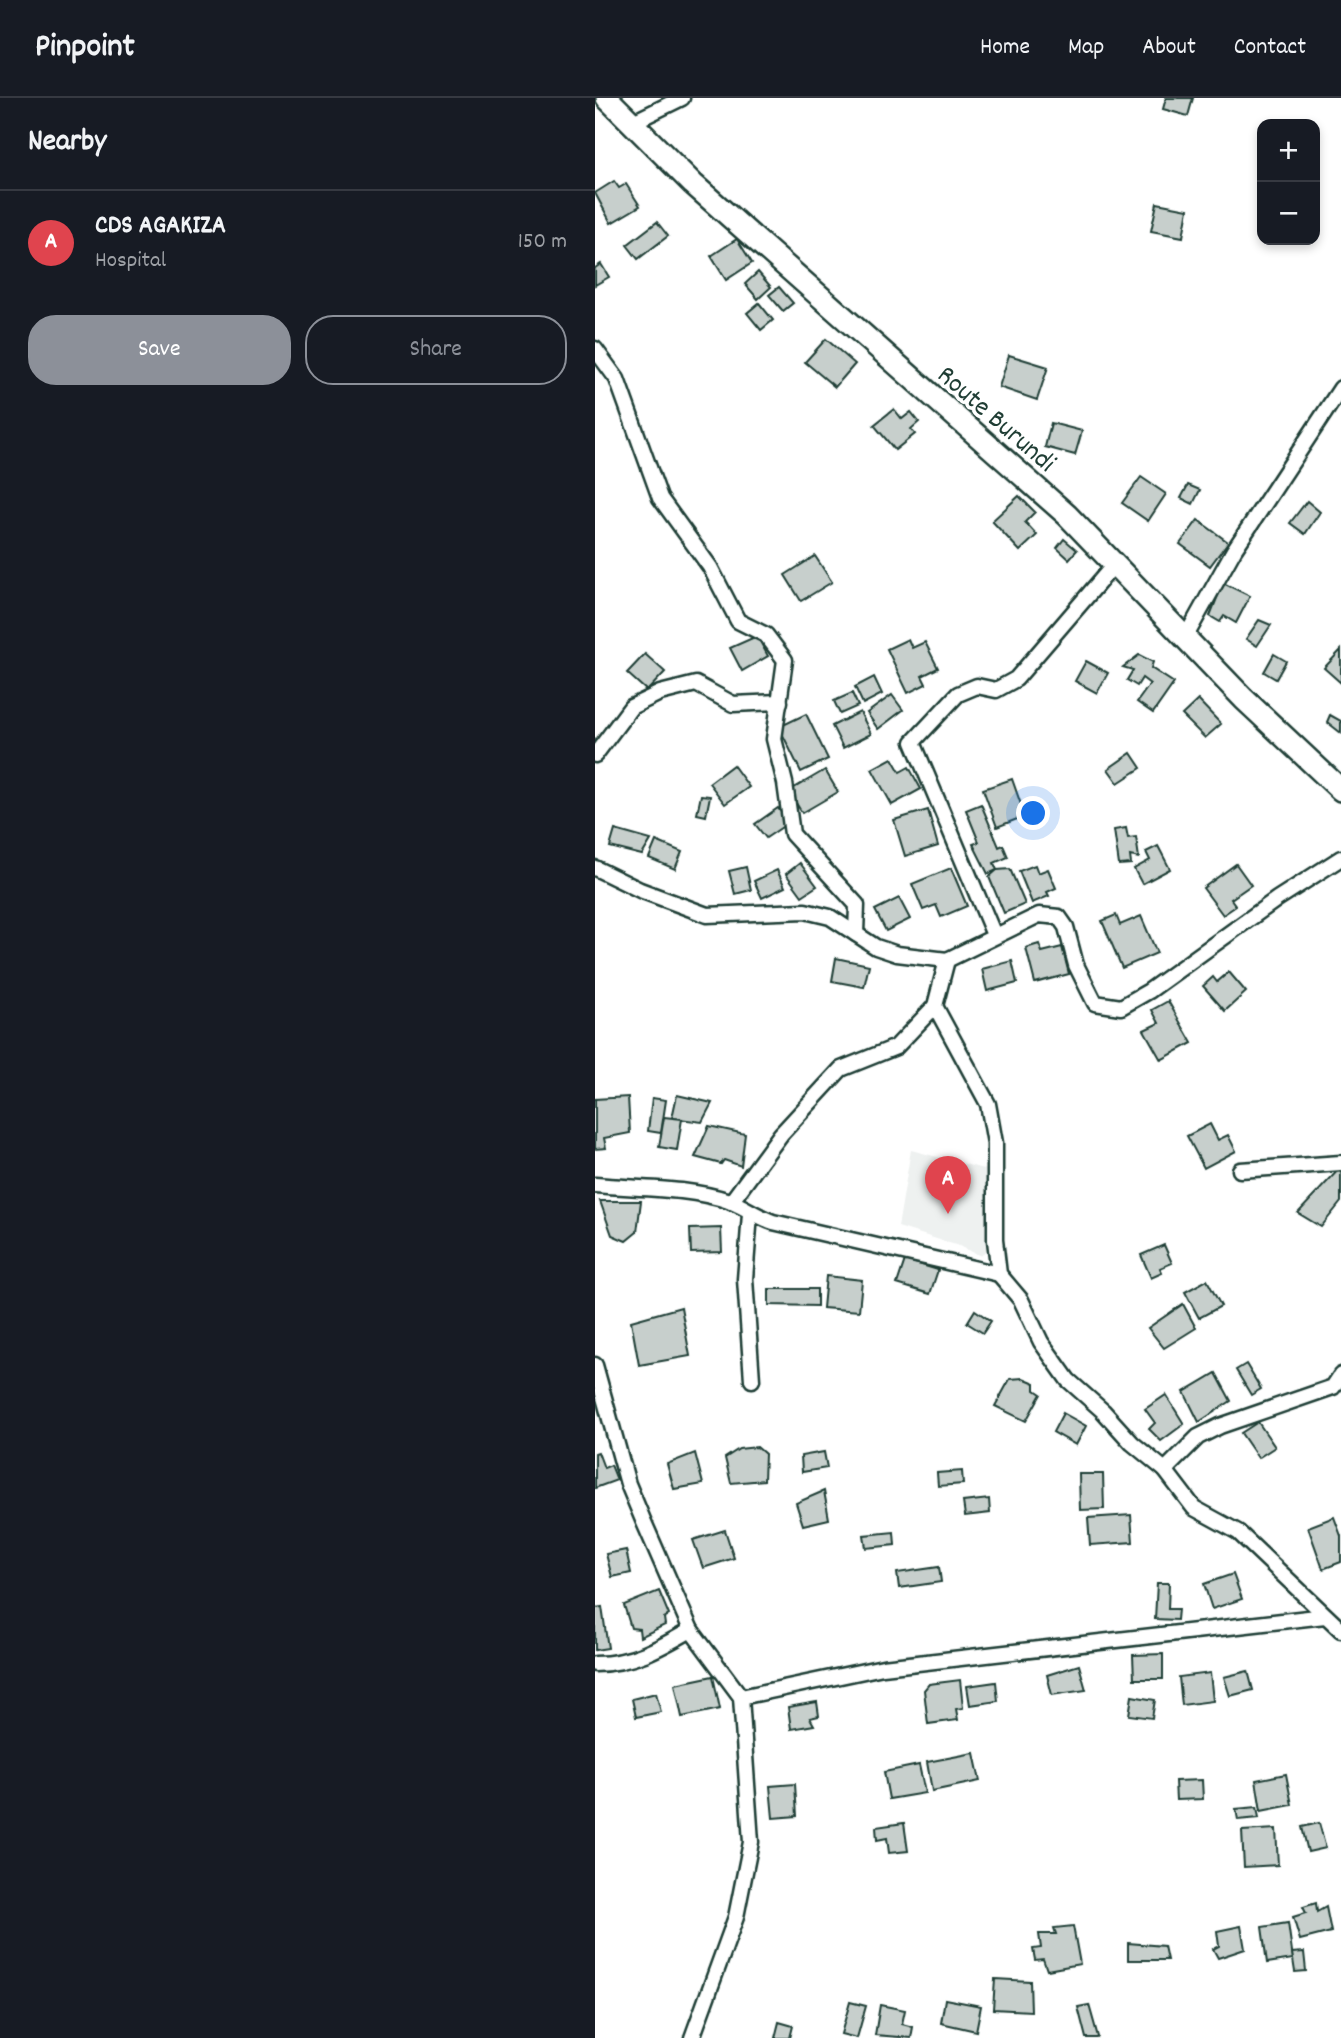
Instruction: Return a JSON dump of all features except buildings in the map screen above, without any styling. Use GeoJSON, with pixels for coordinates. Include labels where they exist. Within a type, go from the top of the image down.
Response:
{"type":"FeatureCollection","features":[{"type":"Feature","properties":{"kind":"main road","name":"Route Burundi"},"geometry":{"type":"LineString","coordinates":[[607,98],[629,124],[693,184],[1067,515],[1113,566],[1341,790]]}},
{"type":"Feature","properties":{"kind":"street"},"geometry":{"type":"LineString","coordinates":[[629,124],[682,98]]}},
{"type":"Feature","properties":{"kind":"street"},"geometry":{"type":"LineString","coordinates":[[595,349],[617,379],[660,498],[710,566],[738,621],[766,635],[785,660],[774,739],[785,783],[792,834],[857,905],[856,934]]}},
{"type":"Feature","properties":{"kind":"street"},"geometry":{"type":"LineString","coordinates":[[1185,638],[1234,550],[1341,387]]}},
{"type":"Feature","properties":{"kind":"street"},"geometry":{"type":"LineString","coordinates":[[993,934],[913,742],[958,694],[977,686],[996,690],[1016,679],[1113,566]]}},
{"type":"Feature","properties":{"kind":"street"},"geometry":{"type":"LineString","coordinates":[[595,755],[631,707],[660,694],[696,684],[733,704],[779,702]]}},
{"type":"Feature","properties":{"kind":"street"},"geometry":{"type":"LineString","coordinates":[[595,868],[640,890],[707,915],[805,911],[830,917],[876,947],[897,954],[947,960],[993,934],[1039,915],[1059,917],[1066,927],[1076,965],[1095,1003],[1121,1007],[1149,991],[1277,899],[1341,858]]}},
{"type":"Feature","properties":{"kind":"street"},"geometry":{"type":"LineString","coordinates":[[731,1202],[781,1135],[841,1069],[896,1046],[935,1006],[947,960]]}},
{"type":"Feature","properties":{"kind":"street"},"geometry":{"type":"LineString","coordinates":[[935,1006],[988,1104],[995,1143],[995,1240],[999,1273],[1021,1300],[1041,1342],[1068,1380],[1103,1411],[1132,1443],[1165,1470],[1194,1508],[1238,1532],[1341,1630]]}},
{"type":"Feature","properties":{"kind":"street"},"geometry":{"type":"LineString","coordinates":[[1240,1170],[1341,1163]]}},
{"type":"Feature","properties":{"kind":"street"},"geometry":{"type":"LineString","coordinates":[[595,1185],[685,1192],[731,1202],[750,1214],[999,1273]]}},
{"type":"Feature","properties":{"kind":"street"},"geometry":{"type":"LineString","coordinates":[[750,1214],[745,1279],[752,1380]]}},
{"type":"Feature","properties":{"kind":"street"},"geometry":{"type":"LineString","coordinates":[[595,1365],[628,1484],[691,1630],[741,1697],[751,1842],[736,1917],[692,2038]]}},
{"type":"Feature","properties":{"kind":"street"},"geometry":{"type":"LineString","coordinates":[[1165,1470],[1198,1437],[1333,1387],[1341,1375]]}},
{"type":"Feature","properties":{"kind":"street"},"geometry":{"type":"LineString","coordinates":[[741,1697],[883,1667],[1325,1616]]}},
{"type":"Feature","properties":{"kind":"street"},"geometry":{"type":"LineString","coordinates":[[595,1664],[612,1664],[645,1656],[691,1630]]}},
{"type":"Feature","properties":{"kind":"shaded area"},"geometry":{"type":"Polygon","coordinates":[[[911,1150],[995,1172],[995,1240],[981,1256],[959,1246],[898,1227],[911,1150]]]}},
{"type":"Feature","properties":{"kind":"place","name":"CDS AGAKIZA"},"geometry":{"type":"Point","coordinates":[948,1214]}}]}
